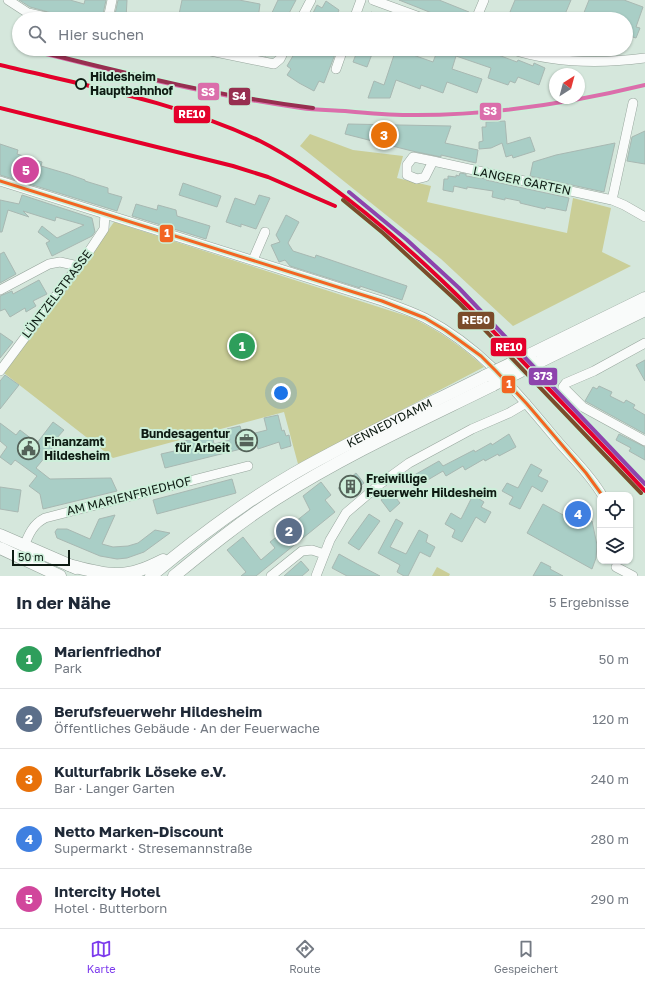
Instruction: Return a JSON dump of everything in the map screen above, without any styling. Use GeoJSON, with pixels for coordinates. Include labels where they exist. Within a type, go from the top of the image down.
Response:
{"type":"FeatureCollection","features":[{"type":"Feature","properties":{"kind":"main road","name":"KENNEDYDAMM"},"geometry":{"type":"LineString","coordinates":[[174,576],[221,537],[298,485],[645,298]]}},
{"type":"Feature","properties":{"kind":"main road","name":"KENNEDYDAMM"},"geometry":{"type":"LineString","coordinates":[[535,358],[645,310]]}},
{"type":"Feature","properties":{"kind":"main road","name":"KENNEDYDAMM"},"geometry":{"type":"LineString","coordinates":[[151,576],[179,552],[236,511],[292,475],[364,436],[489,381]]}},
{"type":"Feature","properties":{"kind":"main road"},"geometry":{"type":"LineString","coordinates":[[0,535],[92,576]]}},
{"type":"Feature","properties":{"kind":"main road"},"geometry":{"type":"LineString","coordinates":[[0,548],[60,576]]}},
{"type":"Feature","properties":{"kind":"main road"},"geometry":{"type":"LineString","coordinates":[[69,565],[106,574],[118,574],[134,571],[151,565],[179,552]]}},
{"type":"Feature","properties":{"kind":"street"},"geometry":{"type":"LineString","coordinates":[[8,0],[26,12]]}},
{"type":"Feature","properties":{"kind":"street"},"geometry":{"type":"LineString","coordinates":[[109,12],[112,0]]}},
{"type":"Feature","properties":{"kind":"street"},"geometry":{"type":"LineString","coordinates":[[305,12],[311,0]]}},
{"type":"Feature","properties":{"kind":"street"},"geometry":{"type":"LineString","coordinates":[[357,12],[361,0]]}},
{"type":"Feature","properties":{"kind":"street"},"geometry":{"type":"LineString","coordinates":[[373,0],[406,12]]}},
{"type":"Feature","properties":{"kind":"street"},"geometry":{"type":"LineString","coordinates":[[479,12],[484,0]]}},
{"type":"Feature","properties":{"kind":"street"},"geometry":{"type":"LineString","coordinates":[[235,56],[274,64],[282,56]]}},
{"type":"Feature","properties":{"kind":"street"},"geometry":{"type":"LineString","coordinates":[[336,70],[341,56]]}},
{"type":"Feature","properties":{"kind":"street"},"geometry":{"type":"LineString","coordinates":[[539,56],[563,60],[603,62],[645,58]]}},
{"type":"Feature","properties":{"kind":"street"},"geometry":{"type":"LineString","coordinates":[[612,200],[633,103]]}},
{"type":"Feature","properties":{"kind":"street","name":"LANGER GARTEN"},"geometry":{"type":"LineString","coordinates":[[433,161],[612,200],[645,216]]}},
{"type":"Feature","properties":{"kind":"street"},"geometry":{"type":"LineString","coordinates":[[0,181],[382,301],[425,318],[460,339],[480,355],[526,403],[600,492]]}},
{"type":"Feature","properties":{"kind":"street","name":"LÜNTZELSTRASSE"},"geometry":{"type":"LineString","coordinates":[[0,371],[104,229],[105,214]]}},
{"type":"Feature","properties":{"kind":"street"},"geometry":{"type":"LineString","coordinates":[[253,260],[265,232]]}},
{"type":"Feature","properties":{"kind":"street"},"geometry":{"type":"LineString","coordinates":[[0,290],[49,264],[60,262],[78,266]]}},
{"type":"Feature","properties":{"kind":"street"},"geometry":{"type":"LineString","coordinates":[[645,343],[594,371],[566,383],[563,387],[583,407],[645,441]]}},
{"type":"Feature","properties":{"kind":"street"},"geometry":{"type":"LineString","coordinates":[[316,576],[330,540],[346,513],[380,484],[408,463],[472,429],[510,413],[526,403]]}},
{"type":"Feature","properties":{"kind":"street","name":"AM MARIENFRIEDHOF"},"geometry":{"type":"LineString","coordinates":[[24,546],[35,524],[45,518],[248,466]]}},
{"type":"Feature","properties":{"kind":"street"},"geometry":{"type":"LineString","coordinates":[[271,576],[302,551],[312,550],[324,554]]}},
{"type":"Feature","properties":{"kind":"street"},"geometry":{"type":"LineString","coordinates":[[615,568],[633,576]]}},
{"type":"Feature","properties":{"kind":"green space"},"geometry":{"type":"Polygon","coordinates":[[[310,134],[353,150],[403,156],[397,178],[431,186],[427,202],[567,233],[573,198],[611,208],[602,252],[631,266],[513,326],[441,259],[300,146],[310,134]]]}},
{"type":"Feature","properties":{"kind":"green space"},"geometry":{"type":"Polygon","coordinates":[[[114,222],[413,318],[450,340],[484,367],[298,464],[284,412],[113,458],[4,373],[114,222]]]}},
{"type":"Feature","properties":{"kind":"green space"},"geometry":{"type":"Polygon","coordinates":[[[437,567],[450,574],[449,576],[432,576],[437,567]]]}},
{"type":"Feature","properties":{"kind":"building"},"geometry":{"type":"Polygon","coordinates":[[[19,0],[70,0],[84,4],[85,0],[106,0],[103,12],[48,12],[30,7],[19,0]]]}},
{"type":"Feature","properties":{"kind":"building"},"geometry":{"type":"Polygon","coordinates":[[[118,0],[127,0],[126,12],[115,12],[118,0]]]}},
{"type":"Feature","properties":{"kind":"building"},"geometry":{"type":"Polygon","coordinates":[[[182,0],[239,0],[260,4],[259,12],[179,12],[182,0]]]}},
{"type":"Feature","properties":{"kind":"building"},"geometry":{"type":"Polygon","coordinates":[[[278,0],[296,0],[290,12],[272,12],[278,0]]]}},
{"type":"Feature","properties":{"kind":"building"},"geometry":{"type":"Polygon","coordinates":[[[399,0],[439,0],[469,12],[429,12],[399,0]]]}},
{"type":"Feature","properties":{"kind":"building"},"geometry":{"type":"Polygon","coordinates":[[[515,0],[571,0],[566,12],[510,12],[515,0]]]}},
{"type":"Feature","properties":{"kind":"building"},"geometry":{"type":"Polygon","coordinates":[[[589,0],[624,0],[643,7],[636,27],[640,28],[636,38],[633,37],[633,12],[584,12],[589,0]]]}},
{"type":"Feature","properties":{"kind":"building"},"geometry":{"type":"Polygon","coordinates":[[[326,1],[339,10],[338,12],[314,12],[317,5],[322,8],[326,1]]]}},
{"type":"Feature","properties":{"kind":"building"},"geometry":{"type":"Polygon","coordinates":[[[293,56],[334,56],[324,83],[319,81],[314,91],[287,75],[291,69],[287,66],[293,56]]]}},
{"type":"Feature","properties":{"kind":"building"},"geometry":{"type":"Polygon","coordinates":[[[355,56],[371,56],[367,67],[353,62],[355,56]]]}},
{"type":"Feature","properties":{"kind":"building"},"geometry":{"type":"Polygon","coordinates":[[[394,56],[416,56],[433,62],[435,56],[456,56],[452,69],[482,79],[477,93],[447,82],[443,93],[421,85],[420,89],[396,80],[390,98],[368,98],[374,81],[384,85],[394,56]]]}},
{"type":"Feature","properties":{"kind":"building"},"geometry":{"type":"Polygon","coordinates":[[[456,56],[501,56],[517,62],[518,60],[533,66],[534,63],[545,68],[539,85],[518,77],[515,83],[510,81],[508,85],[488,78],[491,68],[456,56]]]}},
{"type":"Feature","properties":{"kind":"building"},"geometry":{"type":"Polygon","coordinates":[[[505,121],[507,144],[530,137],[535,151],[513,158],[512,155],[506,157],[502,143],[491,148],[479,149],[479,142],[483,141],[482,127],[486,127],[486,122],[505,121]]]}},
{"type":"Feature","properties":{"kind":"building"},"geometry":{"type":"Polygon","coordinates":[[[348,124],[451,126],[445,143],[478,150],[476,163],[441,155],[441,157],[412,151],[345,134],[348,124]]]}},
{"type":"Feature","properties":{"kind":"building"},"geometry":{"type":"Polygon","coordinates":[[[645,131],[645,164],[627,161],[632,137],[645,131]]]}},
{"type":"Feature","properties":{"kind":"building"},"geometry":{"type":"Polygon","coordinates":[[[615,143],[604,192],[530,176],[533,162],[556,155],[615,143]]]}},
{"type":"Feature","properties":{"kind":"building"},"geometry":{"type":"Polygon","coordinates":[[[0,144],[18,150],[17,154],[42,162],[41,166],[108,188],[108,193],[122,197],[117,211],[0,175],[0,144]]]}},
{"type":"Feature","properties":{"kind":"building"},"geometry":{"type":"Polygon","coordinates":[[[460,173],[466,174],[466,176],[486,179],[569,198],[566,211],[546,207],[545,209],[520,203],[520,201],[492,197],[493,191],[467,187],[467,189],[454,186],[453,192],[443,190],[444,179],[448,179],[448,176],[459,176],[460,173]]]}},
{"type":"Feature","properties":{"kind":"building"},"geometry":{"type":"Polygon","coordinates":[[[183,183],[221,196],[217,207],[179,195],[183,183]]]}},
{"type":"Feature","properties":{"kind":"building"},"geometry":{"type":"Polygon","coordinates":[[[22,195],[92,218],[95,232],[92,236],[52,256],[46,243],[50,241],[38,232],[42,226],[57,238],[84,225],[56,217],[55,221],[23,211],[29,217],[8,210],[2,232],[0,232],[0,200],[19,204],[22,195]]]}},
{"type":"Feature","properties":{"kind":"building"},"geometry":{"type":"Polygon","coordinates":[[[259,195],[270,198],[256,229],[241,224],[241,227],[226,222],[235,198],[255,205],[259,195]]]}},
{"type":"Feature","properties":{"kind":"building"},"geometry":{"type":"Polygon","coordinates":[[[136,204],[157,210],[158,205],[176,210],[177,216],[210,226],[206,239],[132,216],[136,204]]]}},
{"type":"Feature","properties":{"kind":"building"},"geometry":{"type":"Polygon","coordinates":[[[286,215],[299,222],[288,243],[293,251],[315,258],[316,255],[407,286],[402,300],[290,266],[285,260],[279,262],[271,245],[280,242],[276,235],[286,215]]]}},
{"type":"Feature","properties":{"kind":"building"},"geometry":{"type":"Polygon","coordinates":[[[4,252],[16,274],[0,283],[0,254],[4,252]]]}},
{"type":"Feature","properties":{"kind":"building"},"geometry":{"type":"Polygon","coordinates":[[[39,280],[47,294],[33,301],[36,306],[26,312],[25,308],[10,317],[5,309],[0,311],[0,296],[12,291],[13,294],[39,280]]]}},
{"type":"Feature","properties":{"kind":"building"},"geometry":{"type":"Polygon","coordinates":[[[0,333],[13,342],[0,358],[0,333]]]}},
{"type":"Feature","properties":{"kind":"building"},"geometry":{"type":"Polygon","coordinates":[[[645,360],[645,381],[636,365],[645,360]]]}},
{"type":"Feature","properties":{"kind":"building"},"geometry":{"type":"Polygon","coordinates":[[[5,375],[19,385],[0,409],[0,381],[5,375]]]}},
{"type":"Feature","properties":{"kind":"building"},"geometry":{"type":"Polygon","coordinates":[[[599,386],[612,392],[610,396],[624,403],[626,400],[635,405],[633,408],[645,415],[645,434],[585,401],[593,387],[597,389],[599,386]]]}},
{"type":"Feature","properties":{"kind":"building","name":"Bundesagentur für Arbeit"},"geometry":{"type":"Polygon","coordinates":[[[278,415],[282,431],[284,430],[286,436],[289,435],[291,446],[281,449],[279,442],[258,449],[257,445],[165,468],[161,454],[179,450],[177,443],[212,434],[214,444],[230,440],[227,429],[240,426],[243,436],[267,430],[264,418],[278,415]]]}},
{"type":"Feature","properties":{"kind":"building"},"geometry":{"type":"Polygon","coordinates":[[[53,422],[64,430],[56,439],[51,450],[36,468],[50,479],[111,478],[117,491],[43,509],[40,494],[29,486],[37,476],[15,460],[11,465],[0,457],[7,447],[0,441],[0,423],[16,435],[20,430],[37,443],[53,422]]]}},
{"type":"Feature","properties":{"kind":"building"},"geometry":{"type":"Polygon","coordinates":[[[509,434],[516,447],[499,456],[498,454],[485,461],[484,459],[465,470],[463,466],[446,476],[443,471],[414,488],[409,478],[439,461],[443,466],[474,450],[475,452],[491,443],[492,445],[509,434]]]}},
{"type":"Feature","properties":{"kind":"building"},"geometry":{"type":"Polygon","coordinates":[[[619,434],[645,447],[645,460],[629,451],[631,448],[616,440],[619,434]]]}},
{"type":"Feature","properties":{"kind":"building"},"geometry":{"type":"Polygon","coordinates":[[[531,464],[542,470],[538,476],[548,481],[542,492],[532,486],[520,509],[509,504],[513,497],[502,491],[507,483],[518,488],[531,464]]]}},
{"type":"Feature","properties":{"kind":"building","name":"Freiwillige Feuerwehr Hildesheim"},"geometry":{"type":"Polygon","coordinates":[[[356,473],[364,483],[346,498],[338,488],[356,473]]]}},
{"type":"Feature","properties":{"kind":"building"},"geometry":{"type":"Polygon","coordinates":[[[232,479],[236,493],[157,514],[153,500],[232,479]]]}},
{"type":"Feature","properties":{"kind":"building"},"geometry":{"type":"Polygon","coordinates":[[[321,482],[331,495],[325,500],[335,512],[256,576],[241,576],[246,572],[227,550],[243,537],[261,560],[275,548],[270,542],[310,510],[303,496],[321,482]]]}},
{"type":"Feature","properties":{"kind":"building"},"geometry":{"type":"Polygon","coordinates":[[[0,487],[21,490],[18,512],[0,509],[0,487]]]}},
{"type":"Feature","properties":{"kind":"building"},"geometry":{"type":"Polygon","coordinates":[[[391,492],[400,503],[390,512],[381,500],[391,492]]]}},
{"type":"Feature","properties":{"kind":"building"},"geometry":{"type":"Polygon","coordinates":[[[473,495],[484,502],[481,507],[491,512],[485,523],[476,517],[462,542],[452,537],[455,530],[445,524],[451,513],[461,519],[473,495]]]}},
{"type":"Feature","properties":{"kind":"building"},"geometry":{"type":"Polygon","coordinates":[[[543,504],[565,516],[569,508],[592,521],[597,545],[596,558],[592,569],[527,533],[543,504]]]}},
{"type":"Feature","properties":{"kind":"building"},"geometry":{"type":"Polygon","coordinates":[[[369,514],[380,521],[359,550],[348,543],[369,514]]]}},
{"type":"Feature","properties":{"kind":"building"},"geometry":{"type":"Polygon","coordinates":[[[115,515],[102,544],[113,547],[128,546],[138,543],[155,530],[170,533],[144,552],[127,558],[117,559],[100,556],[57,538],[55,532],[57,529],[67,529],[90,539],[99,519],[115,515]]]}},
{"type":"Feature","properties":{"kind":"building"},"geometry":{"type":"Polygon","coordinates":[[[396,519],[403,523],[390,547],[406,554],[419,530],[428,535],[426,542],[435,547],[430,557],[420,552],[408,576],[404,576],[397,572],[400,565],[378,553],[396,519]]]}},
{"type":"Feature","properties":{"kind":"building"},"geometry":{"type":"Polygon","coordinates":[[[339,554],[380,576],[347,576],[332,568],[339,554]]]}},
{"type":"Feature","properties":{"kind":"building"},"geometry":{"type":"Polygon","coordinates":[[[301,561],[309,570],[302,576],[284,576],[301,561]]]}},
{"type":"Feature","properties":{"kind":"building"},"geometry":{"type":"Polygon","coordinates":[[[541,562],[551,567],[550,569],[563,576],[533,576],[541,562]]]}},
{"type":"Feature","properties":{"kind":"transit line","name":"S3"},"geometry":{"type":"LineString","coordinates":[[55,56],[197,90],[266,103],[306,109],[384,114],[438,115],[527,108],[586,98],[645,85]]}},
{"type":"Feature","properties":{"kind":"transit line","name":"S4"},"geometry":{"type":"LineString","coordinates":[[57,56],[213,92],[313,108]]}},
{"type":"Feature","properties":{"kind":"transit line","name":"RE10"},"geometry":{"type":"LineString","coordinates":[[0,65],[165,105],[229,127],[272,147],[295,161],[349,200],[419,259],[527,366],[645,491]]}},
{"type":"Feature","properties":{"kind":"transit line","name":"RE10"},"geometry":{"type":"LineString","coordinates":[[0,108],[233,166],[268,177],[335,206]]}},
{"type":"Feature","properties":{"kind":"transit line","name":"1"},"geometry":{"type":"LineString","coordinates":[[0,181],[382,301],[425,318],[445,330],[481,356],[527,404],[586,473],[600,492]]}},
{"type":"Feature","properties":{"kind":"transit line","name":"373"},"geometry":{"type":"LineString","coordinates":[[349,192],[407,240],[459,288],[645,484]]}},
{"type":"Feature","properties":{"kind":"transit line","name":"RE50"},"geometry":{"type":"LineString","coordinates":[[343,200],[383,233],[460,304],[641,493]]}},
{"type":"Feature","properties":{"kind":"place","name":"Hildesheim Hauptbahnhof"},"geometry":{"type":"Point","coordinates":[81,84]}},
{"type":"Feature","properties":{"kind":"place","name":"Kulturfabrik Löseke e.V."},"geometry":{"type":"Point","coordinates":[384,135]}},
{"type":"Feature","properties":{"kind":"place","name":"Intercity Hotel"},"geometry":{"type":"Point","coordinates":[26,170]}},
{"type":"Feature","properties":{"kind":"place","name":"Marienfriedhof"},"geometry":{"type":"Point","coordinates":[242,346]}},
{"type":"Feature","properties":{"kind":"place","name":"Bundesagentur für Arbeit"},"geometry":{"type":"Point","coordinates":[246,441]}},
{"type":"Feature","properties":{"kind":"place","name":"Finanzamt Hildesheim"},"geometry":{"type":"Point","coordinates":[29,449]}},
{"type":"Feature","properties":{"kind":"place","name":"Freiwillige Feuerwehr Hildesheim"},"geometry":{"type":"Point","coordinates":[351,486]}},
{"type":"Feature","properties":{"kind":"place","name":"Netto Marken-Discount"},"geometry":{"type":"Point","coordinates":[578,514]}},
{"type":"Feature","properties":{"kind":"place","name":"Berufsfeuerwehr Hildesheim"},"geometry":{"type":"Point","coordinates":[289,531]}}]}
